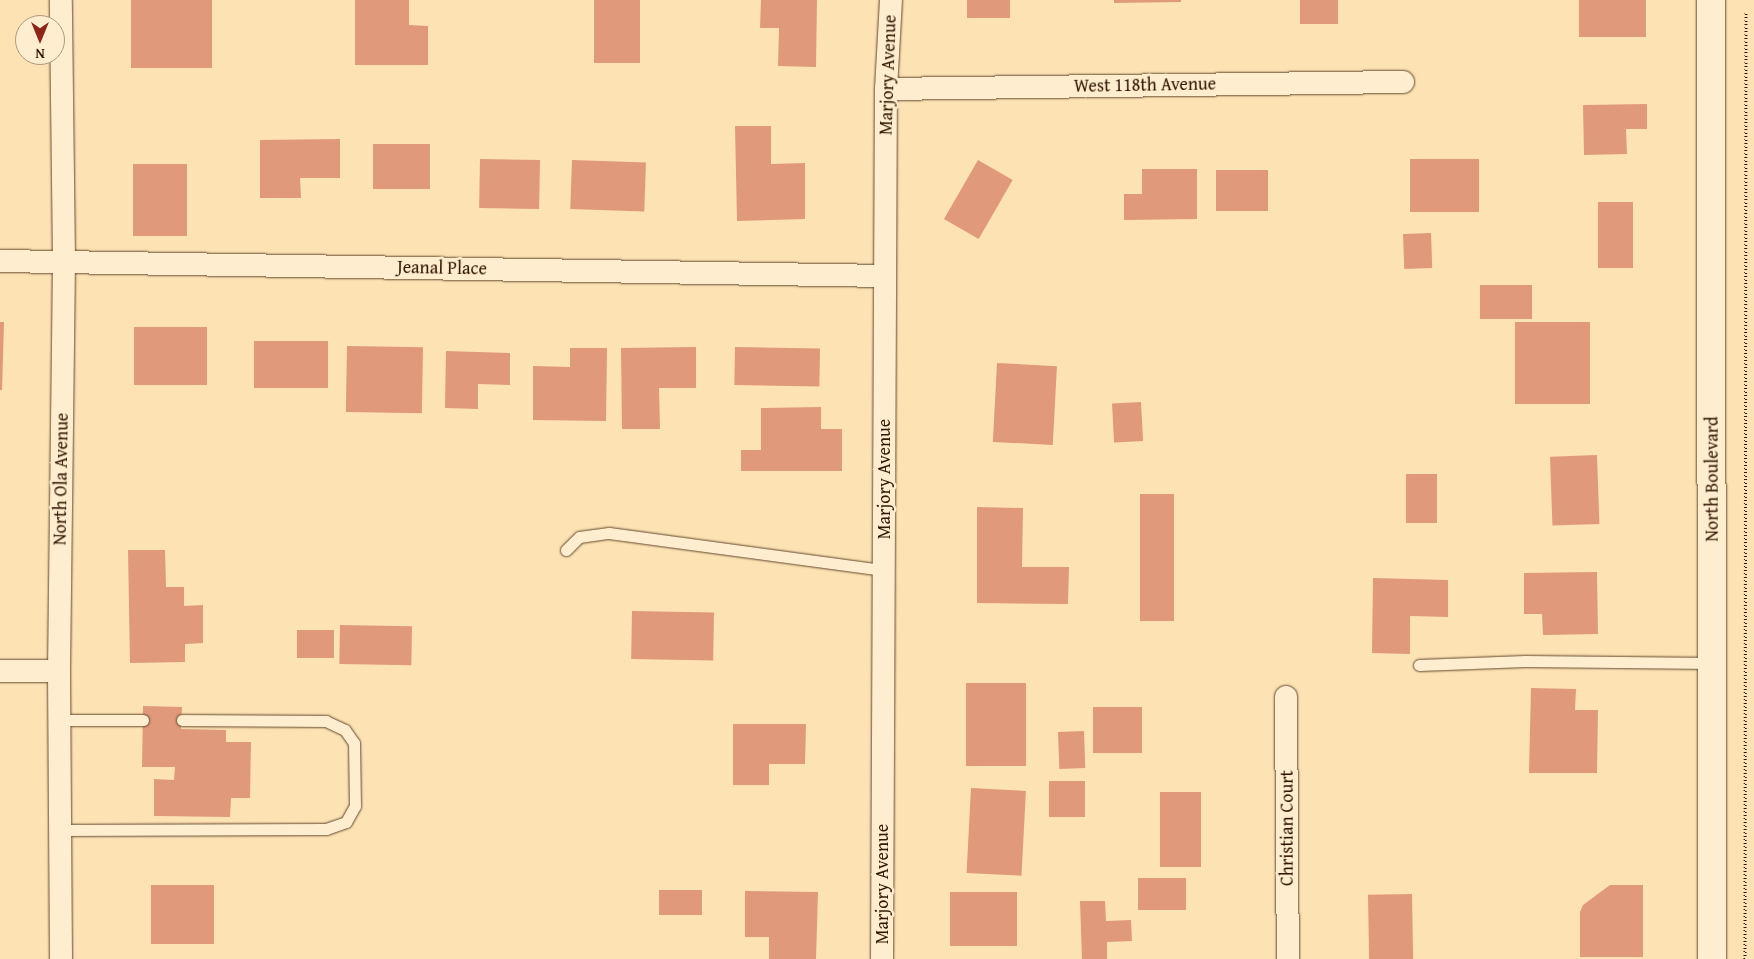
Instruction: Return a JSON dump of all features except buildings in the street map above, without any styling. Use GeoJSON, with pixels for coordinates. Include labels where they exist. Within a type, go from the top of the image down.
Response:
{"type":"FeatureCollection","features":[{"type":"Feature","properties":{"kind":"street","name":"North Ola Avenue"},"geometry":{"type":"LineString","coordinates":[[61,0],[64,261],[59,671],[61,959]]}},
{"type":"Feature","properties":{"kind":"street","name":"Marjory Avenue"},"geometry":{"type":"LineString","coordinates":[[882,959],[886,89],[891,0]]}},
{"type":"Feature","properties":{"kind":"street","name":"North Boulevard"},"geometry":{"type":"LineString","coordinates":[[1711,0],[1712,959]]}},
{"type":"Feature","properties":{"kind":"street","name":"West 118th Avenue"},"geometry":{"type":"LineString","coordinates":[[886,89],[1403,82]]}},
{"type":"Feature","properties":{"kind":"street","name":"Jeanal Place"},"geometry":{"type":"LineString","coordinates":[[0,260],[885,276]]}},
{"type":"Feature","properties":{"kind":"street"},"geometry":{"type":"LineString","coordinates":[[0,671],[59,671]]}},
{"type":"Feature","properties":{"kind":"street","name":"Christian Court"},"geometry":{"type":"LineString","coordinates":[[1286,697],[1288,959]]}},
{"type":"Feature","properties":{"kind":"lane"},"geometry":{"type":"LineString","coordinates":[[566,550],[579,538],[609,533],[884,570]]}},
{"type":"Feature","properties":{"kind":"lane"},"geometry":{"type":"LineString","coordinates":[[1419,664],[1525,661],[1712,663]]}},
{"type":"Feature","properties":{"kind":"lane"},"geometry":{"type":"LineString","coordinates":[[59,720],[142,720]]}},
{"type":"Feature","properties":{"kind":"lane"},"geometry":{"type":"LineString","coordinates":[[60,830],[326,829],[346,822],[355,806],[354,743],[345,730],[326,722],[182,720]]}},
{"type":"Feature","properties":{"kind":"path"},"geometry":{"type":"LineString","coordinates":[[1745,959],[1746,11]]}}]}
